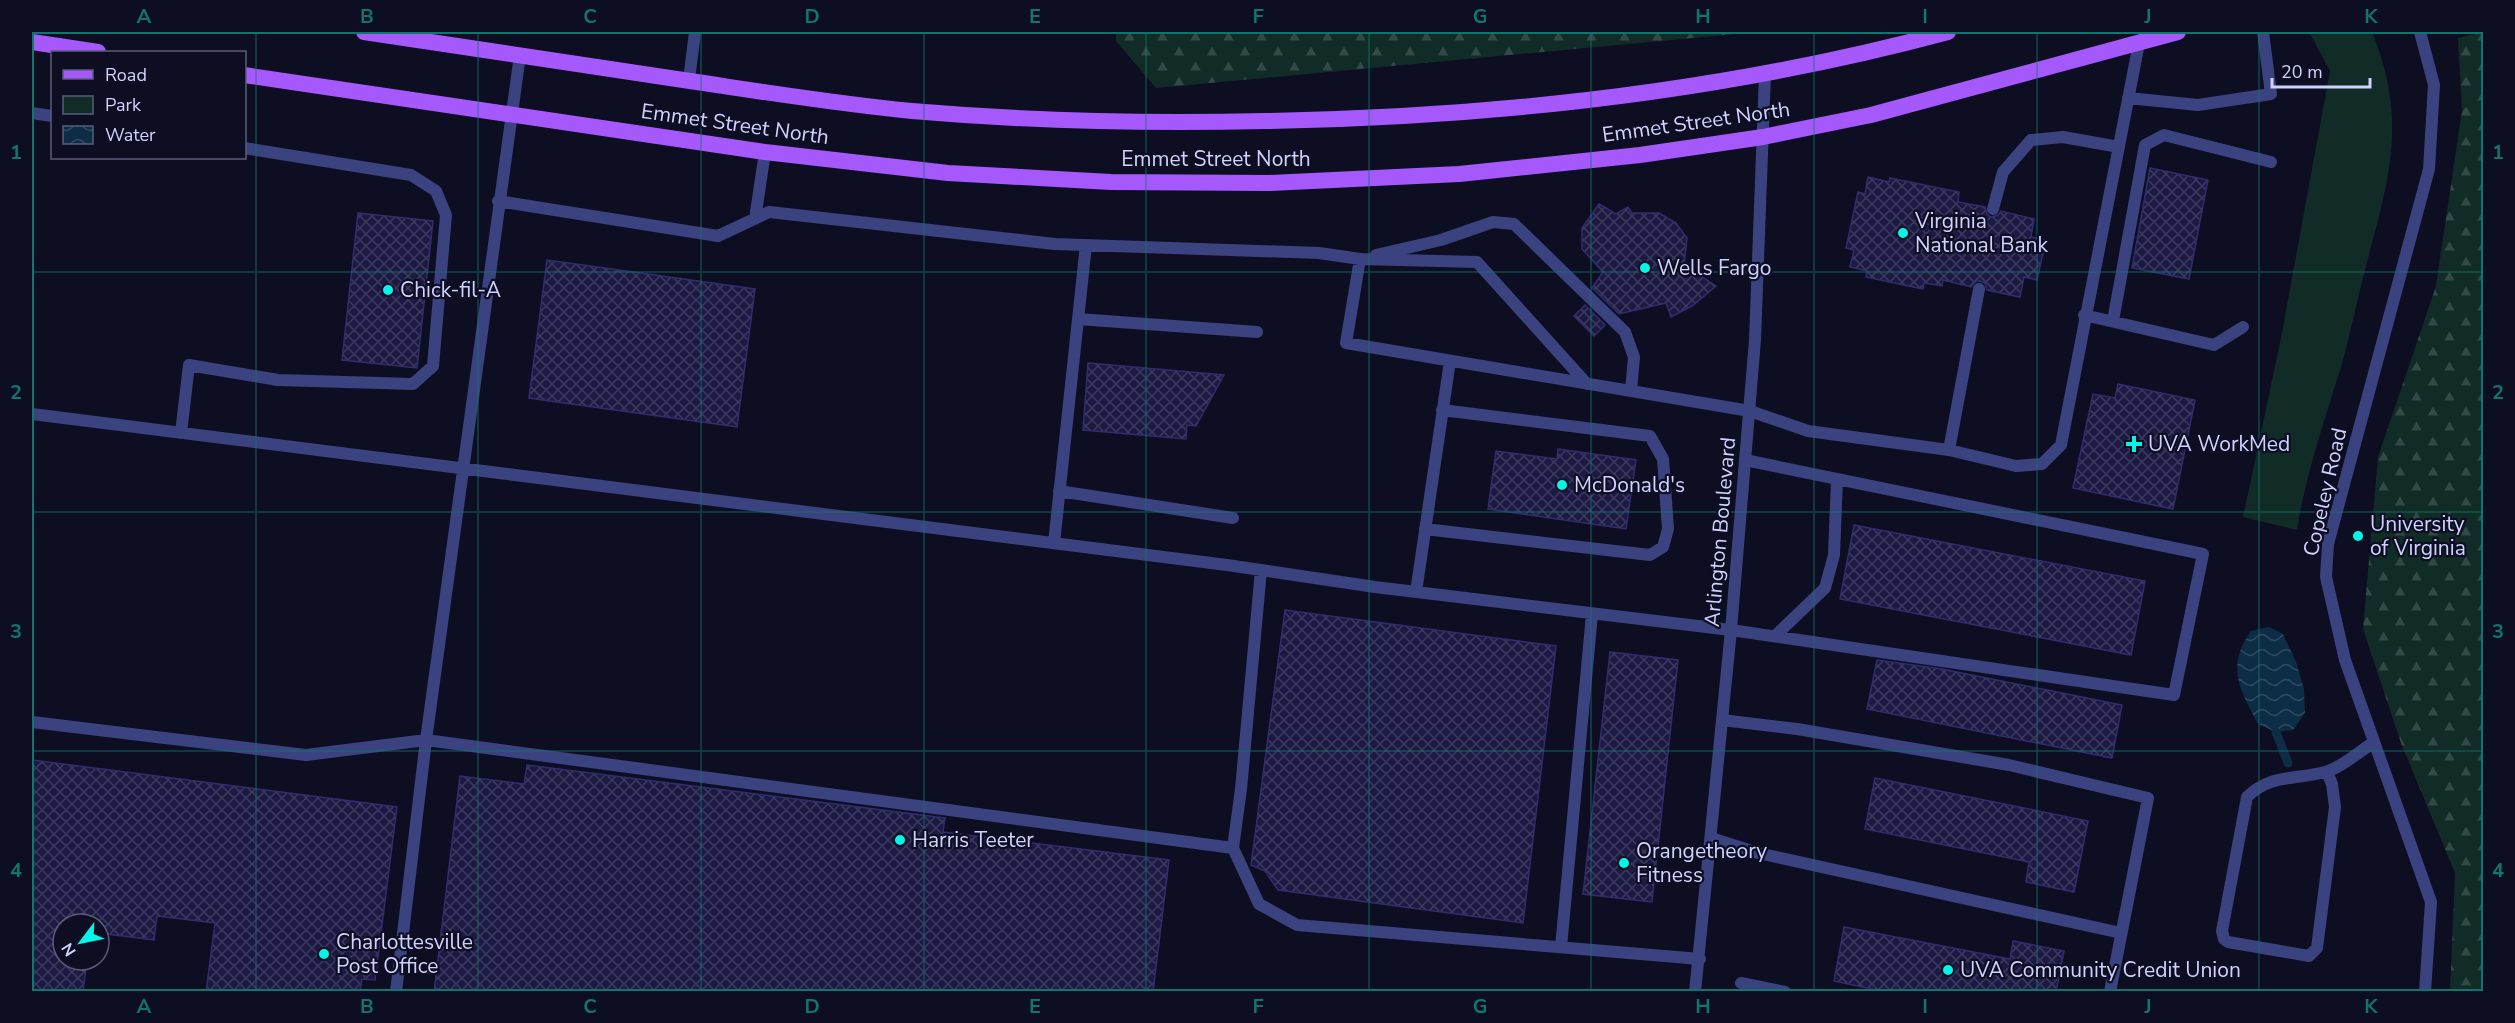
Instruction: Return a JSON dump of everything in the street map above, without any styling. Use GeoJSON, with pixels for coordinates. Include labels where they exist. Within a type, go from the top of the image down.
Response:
{"type":"FeatureCollection","features":[{"type":"Feature","properties":{"kind":"main road","name":"Emmet Street North"},"geometry":{"type":"LineString","coordinates":[[364,32],[689,81],[911,111],[1067,120],[1185,123],[1324,120],[1439,114],[1623,97],[1798,69],[1948,32]]}},
{"type":"Feature","properties":{"kind":"main road","name":"Emmet Street North"},"geometry":{"type":"LineString","coordinates":[[246,75],[765,152],[960,174],[1111,182],[1269,183],[1459,174],[1640,155],[1763,137],[1871,114],[2178,32]]}},
{"type":"Feature","properties":{"kind":"main road"},"geometry":{"type":"LineString","coordinates":[[32,42],[91,51]]}},
{"type":"Feature","properties":{"kind":"street"},"geometry":{"type":"LineString","coordinates":[[689,81],[695,32]]}},
{"type":"Feature","properties":{"kind":"street"},"geometry":{"type":"LineString","coordinates":[[2263,32],[2271,94],[2278,106]]}},
{"type":"Feature","properties":{"kind":"street","name":"Copeley Road"},"geometry":{"type":"LineString","coordinates":[[2420,32],[2434,85],[2429,169],[2328,544],[2326,577],[2344,660],[2431,902],[2425,992]]}},
{"type":"Feature","properties":{"kind":"street"},"geometry":{"type":"LineString","coordinates":[[1360,259],[1346,343],[1750,411],[1808,431],[1949,450],[2016,466],[2042,464],[2061,445],[2084,315],[2139,43]]}},
{"type":"Feature","properties":{"kind":"street"},"geometry":{"type":"LineString","coordinates":[[396,992],[426,740],[498,201],[520,55]]}},
{"type":"Feature","properties":{"kind":"street","name":"Arlington Boulevard"},"geometry":{"type":"LineString","coordinates":[[1695,992],[1700,959],[1750,411],[1755,340],[1765,74]]}},
{"type":"Feature","properties":{"kind":"street"},"geometry":{"type":"LineString","coordinates":[[2128,98],[2198,105],[2271,94]]}},
{"type":"Feature","properties":{"kind":"street"},"geometry":{"type":"LineString","coordinates":[[32,113],[51,116]]}},
{"type":"Feature","properties":{"kind":"street"},"geometry":{"type":"LineString","coordinates":[[2112,321],[2145,145],[2164,135],[2271,162]]}},
{"type":"Feature","properties":{"kind":"street"},"geometry":{"type":"LineString","coordinates":[[1993,209],[2003,172],[2031,140],[2063,137],[2119,147]]}},
{"type":"Feature","properties":{"kind":"street"},"geometry":{"type":"LineString","coordinates":[[181,433],[189,365],[278,380],[413,384],[433,366],[446,215],[436,191],[411,175],[246,148]]}},
{"type":"Feature","properties":{"kind":"street"},"geometry":{"type":"LineString","coordinates":[[755,219],[765,152]]}},
{"type":"Feature","properties":{"kind":"street"},"geometry":{"type":"LineString","coordinates":[[498,201],[718,236],[769,212],[1055,244],[1319,253],[1360,259],[1477,262],[1587,384]]}},
{"type":"Feature","properties":{"kind":"street"},"geometry":{"type":"LineString","coordinates":[[1360,259],[1441,240],[1492,222],[1514,224],[1625,332],[1634,357],[1631,391]]}},
{"type":"Feature","properties":{"kind":"street"},"geometry":{"type":"LineString","coordinates":[[1054,543],[1086,245]]}},
{"type":"Feature","properties":{"kind":"street"},"geometry":{"type":"LineString","coordinates":[[1949,450],[1979,288]]}},
{"type":"Feature","properties":{"kind":"street"},"geometry":{"type":"LineString","coordinates":[[2084,315],[2214,345],[2243,327]]}},
{"type":"Feature","properties":{"kind":"street"},"geometry":{"type":"LineString","coordinates":[[1078,319],[1257,333]]}},
{"type":"Feature","properties":{"kind":"street"},"geometry":{"type":"LineString","coordinates":[[1416,592],[1450,361]]}},
{"type":"Feature","properties":{"kind":"street"},"geometry":{"type":"LineString","coordinates":[[1425,529],[1650,555],[1663,547],[1668,529],[1663,459],[1650,435],[1442,410]]}},
{"type":"Feature","properties":{"kind":"street"},"geometry":{"type":"LineString","coordinates":[[32,414],[1054,543],[1416,592],[1731,630],[2174,695],[2203,554],[1745,460]]}},
{"type":"Feature","properties":{"kind":"street"},"geometry":{"type":"LineString","coordinates":[[1775,636],[1825,588],[1834,555],[1837,479]]}},
{"type":"Feature","properties":{"kind":"street"},"geometry":{"type":"LineString","coordinates":[[1059,491],[1233,518]]}},
{"type":"Feature","properties":{"kind":"street"},"geometry":{"type":"LineString","coordinates":[[1261,570],[1241,789],[1233,848],[1258,904],[1297,925],[1700,959]]}},
{"type":"Feature","properties":{"kind":"street"},"geometry":{"type":"LineString","coordinates":[[1561,947],[1592,614]]}},
{"type":"Feature","properties":{"kind":"street"},"geometry":{"type":"LineString","coordinates":[[1722,720],[1797,729],[2009,765],[2148,798],[2110,992]]}},
{"type":"Feature","properties":{"kind":"street"},"geometry":{"type":"LineString","coordinates":[[32,722],[306,755],[426,740],[1233,848]]}},
{"type":"Feature","properties":{"kind":"street"},"geometry":{"type":"LineString","coordinates":[[2327,772],[2332,784],[2335,807],[2317,948],[2309,956],[2228,942],[2224,939],[2222,931],[2247,797],[2257,787],[2269,781],[2327,772],[2373,743]]}},
{"type":"Feature","properties":{"kind":"street"},"geometry":{"type":"LineString","coordinates":[[1711,838],[1758,853],[2121,933]]}},
{"type":"Feature","properties":{"kind":"street"},"geometry":{"type":"LineString","coordinates":[[1742,983],[1785,992]]}},
{"type":"Feature","properties":{"kind":"green space"},"geometry":{"type":"Polygon","coordinates":[[[1116,32],[1757,32],[1156,88],[1116,41],[1116,32]]]}},
{"type":"Feature","properties":{"kind":"green space"},"geometry":{"type":"Polygon","coordinates":[[[2309,32],[2372,32],[2383,64],[2392,122],[2391,149],[2382,205],[2342,364],[2311,467],[2297,530],[2243,517],[2281,338],[2330,71],[2309,32]]]}},
{"type":"Feature","properties":{"kind":"green space"},"geometry":{"type":"Polygon","coordinates":[[[2483,32],[2484,991],[2450,992],[2455,873],[2401,743],[2363,629],[2378,457],[2436,286],[2462,110],[2458,38],[2483,32]]]}},
{"type":"Feature","properties":{"kind":"water"},"geometry":{"type":"Polygon","coordinates":[[[2269,627],[2283,634],[2296,662],[2304,689],[2305,713],[2293,730],[2276,732],[2258,724],[2245,699],[2238,678],[2237,667],[2243,644],[2251,631],[2269,627]]]}},
{"type":"Feature","properties":{"kind":"building"},"geometry":{"type":"Polygon","coordinates":[[[2150,168],[2208,180],[2189,279],[2132,268],[2150,168]]]}},
{"type":"Feature","properties":{"kind":"building"},"geometry":{"type":"Polygon","coordinates":[[[1868,177],[1889,182],[1890,178],[1959,192],[1958,202],[1985,207],[1987,214],[1991,217],[1998,215],[2001,211],[2034,219],[2031,237],[2046,240],[2037,280],[2024,277],[2020,297],[1987,290],[1985,283],[1980,281],[1976,281],[1971,287],[1943,280],[1942,286],[1924,283],[1923,289],[1866,277],[1867,271],[1850,267],[1854,250],[1846,248],[1858,192],[1865,194],[1868,177]]]}},
{"type":"Feature","properties":{"kind":"building","name":"Wells Fargo"},"geometry":{"type":"Polygon","coordinates":[[[1599,204],[1616,214],[1628,207],[1632,213],[1659,213],[1676,223],[1687,238],[1684,265],[1716,286],[1692,306],[1671,317],[1666,303],[1619,314],[1592,288],[1603,272],[1582,249],[1582,228],[1599,204]]]}},
{"type":"Feature","properties":{"kind":"building","name":"Chick-fil-A"},"geometry":{"type":"Polygon","coordinates":[[[358,213],[433,221],[417,368],[342,360],[358,213]]]}},
{"type":"Feature","properties":{"kind":"building"},"geometry":{"type":"Polygon","coordinates":[[[547,260],[755,289],[737,427],[529,398],[547,260]]]}},
{"type":"Feature","properties":{"kind":"building"},"geometry":{"type":"Polygon","coordinates":[[[1585,305],[1605,325],[1594,336],[1574,316],[1585,305]]]}},
{"type":"Feature","properties":{"kind":"building"},"geometry":{"type":"Polygon","coordinates":[[[1088,363],[1224,375],[1196,426],[1187,425],[1186,439],[1083,430],[1088,363]]]}},
{"type":"Feature","properties":{"kind":"building","name":"UVA WorkMed"},"geometry":{"type":"Polygon","coordinates":[[[2118,384],[2195,400],[2173,509],[2073,488],[2093,394],[2115,398],[2118,384]]]}},
{"type":"Feature","properties":{"kind":"building","name":"McDonald's"},"geometry":{"type":"Polygon","coordinates":[[[1558,449],[1636,460],[1626,529],[1488,509],[1496,451],[1557,459],[1558,449]]]}},
{"type":"Feature","properties":{"kind":"building"},"geometry":{"type":"Polygon","coordinates":[[[1854,525],[2145,581],[2131,655],[1840,599],[1854,525]]]}},
{"type":"Feature","properties":{"kind":"building"},"geometry":{"type":"Polygon","coordinates":[[[1285,610],[1556,646],[1523,923],[1278,890],[1265,871],[1251,865],[1285,610]]]}},
{"type":"Feature","properties":{"kind":"building"},"geometry":{"type":"Polygon","coordinates":[[[1610,652],[1678,660],[1652,902],[1583,894],[1610,652]]]}},
{"type":"Feature","properties":{"kind":"building"},"geometry":{"type":"Polygon","coordinates":[[[1877,660],[1942,669],[2122,705],[2112,758],[1867,709],[1877,660]]]}},
{"type":"Feature","properties":{"kind":"building"},"geometry":{"type":"Polygon","coordinates":[[[32,760],[397,807],[375,980],[362,979],[360,992],[206,992],[215,923],[157,916],[154,940],[111,935],[111,912],[51,912],[51,972],[86,972],[83,992],[32,992],[32,760]]]}},
{"type":"Feature","properties":{"kind":"building"},"geometry":{"type":"Polygon","coordinates":[[[527,765],[945,818],[943,832],[1169,860],[1153,992],[434,992],[460,776],[524,784],[527,765]]]}},
{"type":"Feature","properties":{"kind":"building"},"geometry":{"type":"Polygon","coordinates":[[[1875,778],[2088,821],[2074,892],[2026,882],[2029,862],[1865,829],[1875,778]]]}},
{"type":"Feature","properties":{"kind":"building","name":"UVA Community Credit Union"},"geometry":{"type":"Polygon","coordinates":[[[1844,927],[2010,959],[2013,941],[2064,951],[2056,992],[1886,992],[1834,981],[1844,927]]]}},
{"type":"Feature","properties":{"kind":"waterway"},"geometry":{"type":"LineString","coordinates":[[2276,732],[2288,763]]}},
{"type":"Feature","properties":{"kind":"place","name":"Virginia National Bank"},"geometry":{"type":"Point","coordinates":[1903,233]}},
{"type":"Feature","properties":{"kind":"place","name":"Wells Fargo"},"geometry":{"type":"Point","coordinates":[1645,268]}},
{"type":"Feature","properties":{"kind":"place","name":"Chick-fil-A"},"geometry":{"type":"Point","coordinates":[388,290]}},
{"type":"Feature","properties":{"kind":"place","name":"UVA WorkMed"},"geometry":{"type":"Point","coordinates":[2134,444]}},
{"type":"Feature","properties":{"kind":"place","name":"McDonald's"},"geometry":{"type":"Point","coordinates":[1562,485]}},
{"type":"Feature","properties":{"kind":"place","name":"University of Virginia"},"geometry":{"type":"Point","coordinates":[2358,536]}},
{"type":"Feature","properties":{"kind":"place","name":"Harris Teeter"},"geometry":{"type":"Point","coordinates":[900,840]}},
{"type":"Feature","properties":{"kind":"place","name":"Orangetheory Fitness"},"geometry":{"type":"Point","coordinates":[1624,863]}},
{"type":"Feature","properties":{"kind":"place","name":"Charlottesville Post Office"},"geometry":{"type":"Point","coordinates":[324,954]}},
{"type":"Feature","properties":{"kind":"place","name":"UVA Community Credit Union"},"geometry":{"type":"Point","coordinates":[1948,970]}}]}
